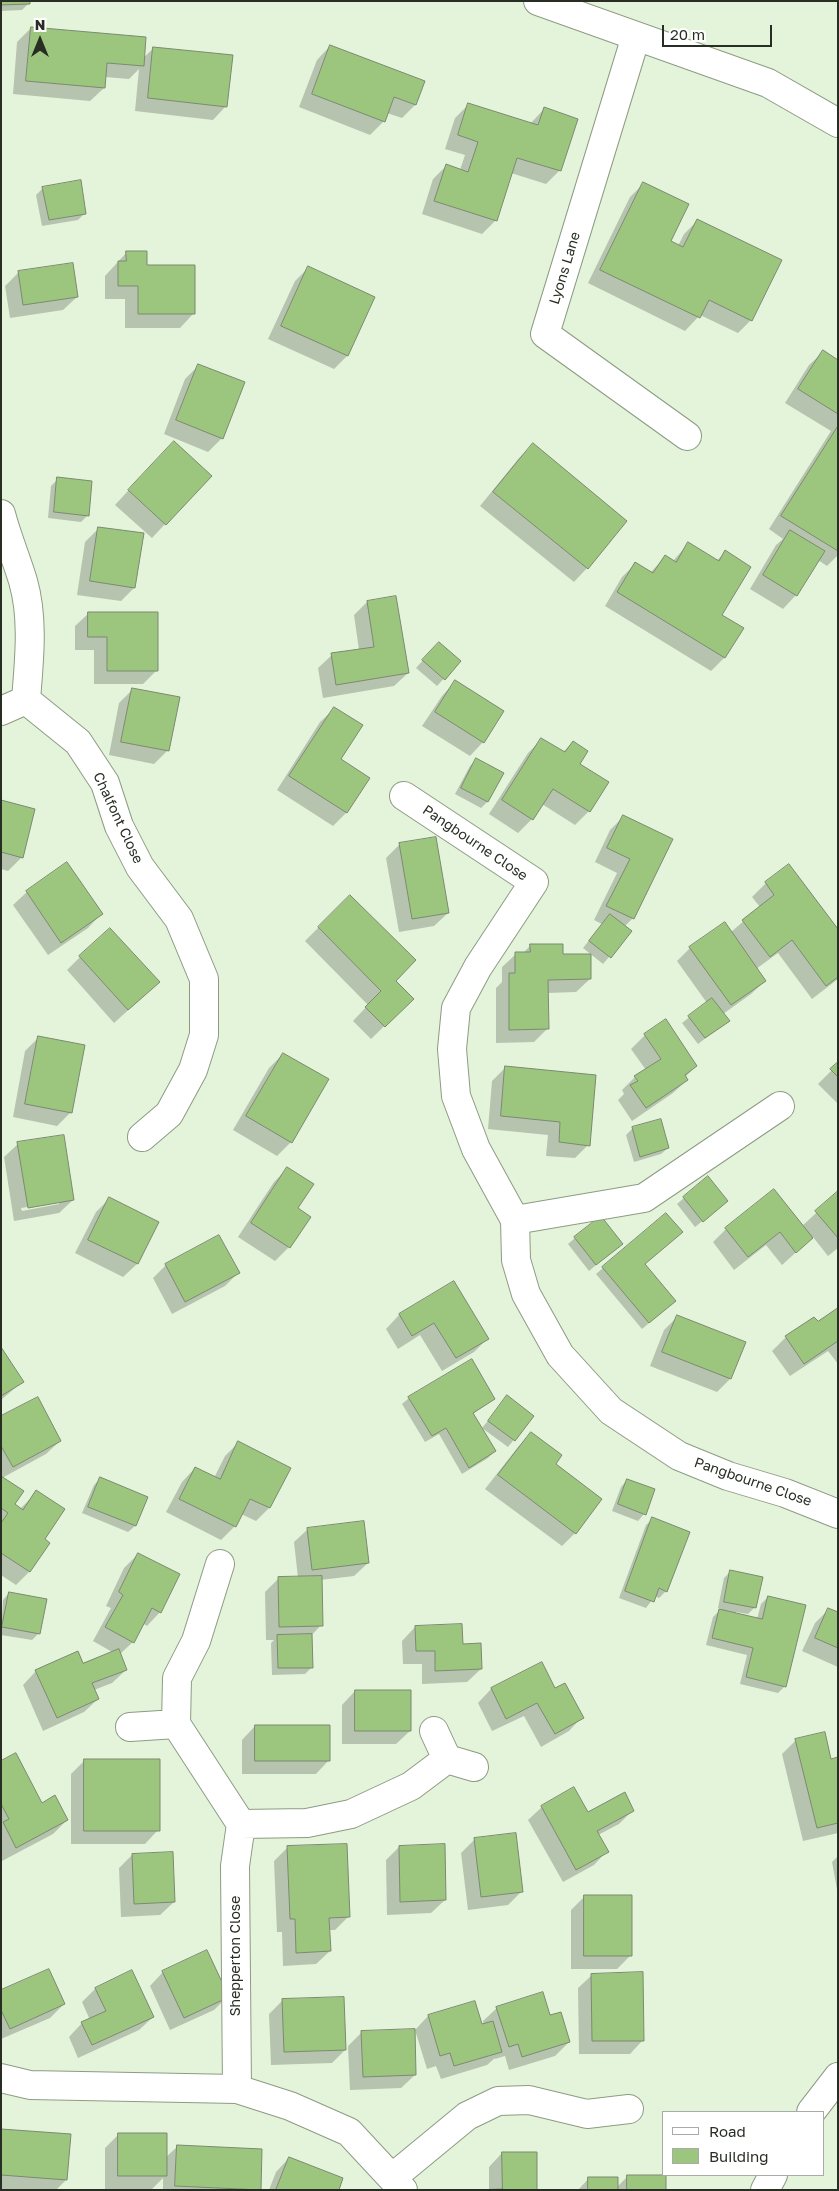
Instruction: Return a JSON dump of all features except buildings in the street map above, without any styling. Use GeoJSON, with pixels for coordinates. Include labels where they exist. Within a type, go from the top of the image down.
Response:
{"type":"FeatureCollection","features":[{"type":"Feature","properties":{"kind":"street"},"geometry":{"type":"LineString","coordinates":[[538,1],[768,83],[838,123]]}},
{"type":"Feature","properties":{"kind":"street","name":"Lyons Lane"},"geometry":{"type":"LineString","coordinates":[[636,36],[545,334],[687,436]]}},
{"type":"Feature","properties":{"kind":"street"},"geometry":{"type":"LineString","coordinates":[[1,514],[6,534],[24,582],[31,635],[26,700],[1,711]]}},
{"type":"Feature","properties":{"kind":"street","name":"Chalfont Close"},"geometry":{"type":"LineString","coordinates":[[26,700],[78,742],[104,783],[119,826],[140,868],[179,919],[204,979],[204,1035],[193,1070],[169,1114],[142,1137]]}},
{"type":"Feature","properties":{"kind":"street","name":"Pangbourne Close"},"geometry":{"type":"LineString","coordinates":[[404,796],[534,882],[478,967],[456,1008],[452,1049],[456,1096],[476,1149],[515,1220],[516,1260],[526,1294],[560,1355],[611,1411],[679,1456],[728,1476],[785,1493],[835,1504]]}},
{"type":"Feature","properties":{"kind":"street"},"geometry":{"type":"LineString","coordinates":[[515,1220],[644,1198],[780,1106]]}},
{"type":"Feature","properties":{"kind":"street"},"geometry":{"type":"LineString","coordinates":[[220,1564],[196,1641],[177,1678],[176,1724],[241,1824],[307,1823],[351,1814],[411,1786],[447,1759]]}},
{"type":"Feature","properties":{"kind":"street"},"geometry":{"type":"LineString","coordinates":[[130,1727],[176,1724]]}},
{"type":"Feature","properties":{"kind":"street"},"geometry":{"type":"LineString","coordinates":[[434,1731],[447,1759],[474,1768]]}},
{"type":"Feature","properties":{"kind":"street","name":"Shepperton Close"},"geometry":{"type":"LineString","coordinates":[[237,2088],[235,1866],[241,1824]]}},
{"type":"Feature","properties":{"kind":"street"},"geometry":{"type":"LineString","coordinates":[[812,2111],[838,2077]]}},
{"type":"Feature","properties":{"kind":"street"},"geometry":{"type":"LineString","coordinates":[[1,2078],[30,2085],[237,2088],[290,2106],[349,2132],[398,2183],[467,2116],[498,2101],[529,2100],[587,2114],[629,2109]]}},
{"type":"Feature","properties":{"kind":"street"},"geometry":{"type":"LineString","coordinates":[[765,2190],[772,2176]]}}]}
